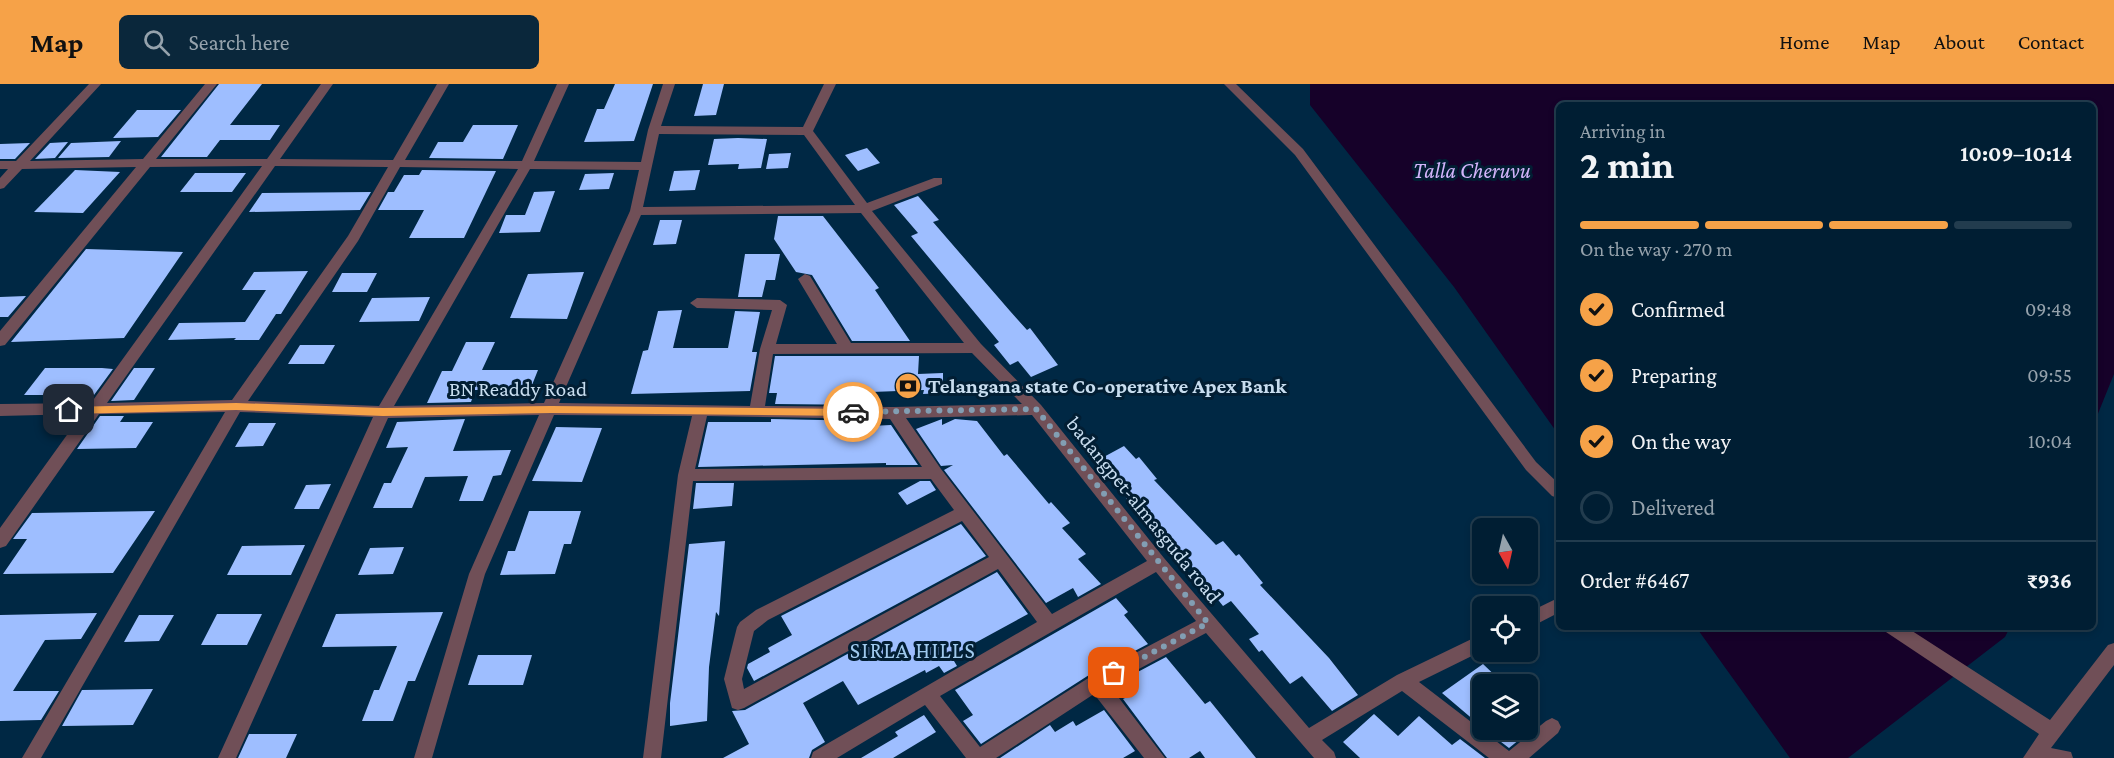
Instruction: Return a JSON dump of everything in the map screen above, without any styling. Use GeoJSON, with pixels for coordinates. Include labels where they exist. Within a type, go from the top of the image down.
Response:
{"type":"FeatureCollection","features":[{"type":"Feature","properties":{"kind":"street"},"geometry":{"type":"LineString","coordinates":[[0,185],[95,84]]}},
{"type":"Feature","properties":{"kind":"street"},"geometry":{"type":"LineString","coordinates":[[0,341],[211,84]]}},
{"type":"Feature","properties":{"kind":"street"},"geometry":{"type":"LineString","coordinates":[[0,541],[327,84]]}},
{"type":"Feature","properties":{"kind":"street"},"geometry":{"type":"LineString","coordinates":[[30,758],[236,406],[353,238],[443,84]]}},
{"type":"Feature","properties":{"kind":"street"},"geometry":{"type":"LineString","coordinates":[[227,758],[383,412],[526,165],[562,84]]}},
{"type":"Feature","properties":{"kind":"street"},"geometry":{"type":"LineString","coordinates":[[423,758],[477,574],[636,211],[654,130],[669,84]]}},
{"type":"Feature","properties":{"kind":"street"},"geometry":{"type":"LineString","coordinates":[[654,130],[807,131],[830,84]]}},
{"type":"Feature","properties":{"kind":"street"},"geometry":{"type":"LineString","coordinates":[[1230,84],[1299,152],[1531,466],[1556,490]]}},
{"type":"Feature","properties":{"kind":"street","name":"badangpet-almasguda road"},"geometry":{"type":"LineString","coordinates":[[807,131],[864,208],[976,348],[1036,409],[1208,623],[1307,739],[1327,758]]}},
{"type":"Feature","properties":{"kind":"street"},"geometry":{"type":"LineString","coordinates":[[0,165],[270,162],[646,166]]}},
{"type":"Feature","properties":{"kind":"street"},"geometry":{"type":"LineString","coordinates":[[636,211],[864,208],[938,182]]}},
{"type":"Feature","properties":{"kind":"street"},"geometry":{"type":"LineString","coordinates":[[805,279],[847,348]]}},
{"type":"Feature","properties":{"kind":"street"},"geometry":{"type":"LineString","coordinates":[[697,303],[780,305],[767,349],[757,411]]}},
{"type":"Feature","properties":{"kind":"street"},"geometry":{"type":"LineString","coordinates":[[767,349],[976,348]]}},
{"type":"Feature","properties":{"kind":"street","name":"BN Readdy Road"},"geometry":{"type":"LineString","coordinates":[[0,410],[92,411],[236,406],[383,412],[551,409],[894,413],[1036,409]]}},
{"type":"Feature","properties":{"kind":"street"},"geometry":{"type":"LineString","coordinates":[[652,758],[686,475],[701,411]]}},
{"type":"Feature","properties":{"kind":"street"},"geometry":{"type":"LineString","coordinates":[[894,413],[964,513],[1049,624]]}},
{"type":"Feature","properties":{"kind":"street"},"geometry":{"type":"LineString","coordinates":[[686,475],[935,473]]}},
{"type":"Feature","properties":{"kind":"street"},"geometry":{"type":"LineString","coordinates":[[964,513],[762,615],[746,627],[733,679],[738,702],[1001,559]]}},
{"type":"Feature","properties":{"kind":"street"},"geometry":{"type":"LineString","coordinates":[[820,758],[851,751],[928,694],[1158,563]]}},
{"type":"Feature","properties":{"kind":"street"},"geometry":{"type":"LineString","coordinates":[[1538,615],[1556,606]]}},
{"type":"Feature","properties":{"kind":"street"},"geometry":{"type":"LineString","coordinates":[[928,694],[979,758],[1096,683],[1208,623]]}},
{"type":"Feature","properties":{"kind":"street"},"geometry":{"type":"LineString","coordinates":[[1897,630],[2053,733]]}},
{"type":"Feature","properties":{"kind":"street"},"geometry":{"type":"LineString","coordinates":[[1307,739],[1403,681],[1472,647]]}},
{"type":"Feature","properties":{"kind":"street"},"geometry":{"type":"LineString","coordinates":[[2034,756],[2114,651]]}},
{"type":"Feature","properties":{"kind":"street"},"geometry":{"type":"LineString","coordinates":[[1403,681],[1504,758]]}},
{"type":"Feature","properties":{"kind":"street"},"geometry":{"type":"LineString","coordinates":[[1096,683],[1156,758]]}},
{"type":"Feature","properties":{"kind":"street"},"geometry":{"type":"LineString","coordinates":[[1515,758],[1552,727]]}},
{"type":"Feature","properties":{"kind":"street"},"geometry":{"type":"LineString","coordinates":[[2034,756],[2064,758]]}},
{"type":"Feature","properties":{"kind":"water","name":"Talla Cheruvu"},"geometry":{"type":"Polygon","coordinates":[[[1310,84],[2114,84],[2114,374],[2096,419],[2096,102],[1556,102],[1556,431],[1454,287],[1310,105],[1310,84]]]}},
{"type":"Feature","properties":{"kind":"water"},"geometry":{"type":"Polygon","coordinates":[[[1698,630],[2008,630],[2005,637],[1848,758],[1790,758],[1698,630]]]}},
{"type":"Feature","properties":{"kind":"building"},"geometry":{"type":"Polygon","coordinates":[[[219,84],[262,84],[230,125],[280,125],[270,140],[220,140],[207,157],[161,157],[219,84]]]}},
{"type":"Feature","properties":{"kind":"building"},"geometry":{"type":"Polygon","coordinates":[[[615,84],[653,84],[634,141],[584,142],[597,109],[604,109],[615,84]]]}},
{"type":"Feature","properties":{"kind":"building"},"geometry":{"type":"Polygon","coordinates":[[[703,84],[724,84],[716,115],[694,116],[703,84]]]}},
{"type":"Feature","properties":{"kind":"building"},"geometry":{"type":"Polygon","coordinates":[[[137,110],[181,110],[158,137],[113,138],[137,110]]]}},
{"type":"Feature","properties":{"kind":"building"},"geometry":{"type":"Polygon","coordinates":[[[473,125],[518,125],[503,159],[429,158],[438,142],[463,142],[473,125]]]}},
{"type":"Feature","properties":{"kind":"building"},"geometry":{"type":"Polygon","coordinates":[[[714,139],[767,139],[761,168],[738,169],[739,164],[708,165],[714,139]]]}},
{"type":"Feature","properties":{"kind":"building"},"geometry":{"type":"Polygon","coordinates":[[[121,141],[109,157],[58,158],[71,143],[121,141]]]}},
{"type":"Feature","properties":{"kind":"building"},"geometry":{"type":"Polygon","coordinates":[[[68,142],[55,158],[35,159],[50,143],[68,142]]]}},
{"type":"Feature","properties":{"kind":"building"},"geometry":{"type":"Polygon","coordinates":[[[30,143],[15,159],[0,159],[0,144],[30,143]]]}},
{"type":"Feature","properties":{"kind":"building"},"geometry":{"type":"Polygon","coordinates":[[[867,148],[880,163],[858,171],[845,155],[867,148]]]}},
{"type":"Feature","properties":{"kind":"building"},"geometry":{"type":"Polygon","coordinates":[[[791,153],[788,168],[766,169],[769,154],[791,153]]]}},
{"type":"Feature","properties":{"kind":"building"},"geometry":{"type":"Polygon","coordinates":[[[75,170],[120,172],[83,213],[34,212],[75,170]]]}},
{"type":"Feature","properties":{"kind":"building"},"geometry":{"type":"Polygon","coordinates":[[[422,170],[496,171],[464,238],[409,238],[424,210],[378,210],[388,192],[394,192],[404,175],[419,175],[422,170]]]}},
{"type":"Feature","properties":{"kind":"building"},"geometry":{"type":"Polygon","coordinates":[[[700,170],[695,190],[669,191],[674,171],[700,170]]]}},
{"type":"Feature","properties":{"kind":"building"},"geometry":{"type":"Polygon","coordinates":[[[195,173],[246,173],[232,192],[180,192],[195,173]]]}},
{"type":"Feature","properties":{"kind":"building"},"geometry":{"type":"Polygon","coordinates":[[[614,173],[609,189],[579,190],[585,174],[614,173]]]}},
{"type":"Feature","properties":{"kind":"building"},"geometry":{"type":"Polygon","coordinates":[[[555,191],[540,232],[499,233],[506,215],[525,215],[534,192],[555,191]]]}},
{"type":"Feature","properties":{"kind":"building"},"geometry":{"type":"Polygon","coordinates":[[[371,192],[360,210],[249,212],[262,193],[371,192]]]}},
{"type":"Feature","properties":{"kind":"building"},"geometry":{"type":"Polygon","coordinates":[[[918,196],[939,220],[933,222],[1027,330],[1030,328],[1058,365],[1031,377],[1018,361],[1010,365],[994,345],[999,342],[911,236],[918,233],[894,205],[918,196]]]}},
{"type":"Feature","properties":{"kind":"building"},"geometry":{"type":"Polygon","coordinates":[[[778,216],[823,216],[879,288],[875,290],[910,341],[852,341],[812,275],[796,272],[774,239],[778,216]]]}},
{"type":"Feature","properties":{"kind":"building"},"geometry":{"type":"Polygon","coordinates":[[[660,220],[682,220],[676,244],[653,245],[660,220]]]}},
{"type":"Feature","properties":{"kind":"building"},"geometry":{"type":"Polygon","coordinates":[[[86,249],[183,252],[124,338],[11,342],[86,249]]]}},
{"type":"Feature","properties":{"kind":"building"},"geometry":{"type":"Polygon","coordinates":[[[745,254],[780,254],[775,280],[766,280],[762,297],[738,297],[745,254]]]}},
{"type":"Feature","properties":{"kind":"building"},"geometry":{"type":"Polygon","coordinates":[[[308,271],[281,314],[276,314],[259,340],[234,340],[236,338],[168,340],[179,323],[245,322],[266,290],[242,290],[254,272],[308,271]]]}},
{"type":"Feature","properties":{"kind":"building"},"geometry":{"type":"Polygon","coordinates":[[[584,272],[567,319],[510,318],[528,274],[584,272]]]}},
{"type":"Feature","properties":{"kind":"building"},"geometry":{"type":"Polygon","coordinates":[[[342,273],[377,273],[367,292],[332,292],[342,273]]]}},
{"type":"Feature","properties":{"kind":"building"},"geometry":{"type":"Polygon","coordinates":[[[26,296],[8,317],[0,317],[0,297],[26,296]]]}},
{"type":"Feature","properties":{"kind":"building"},"geometry":{"type":"Polygon","coordinates":[[[430,297],[419,321],[359,322],[372,298],[430,297]]]}},
{"type":"Feature","properties":{"kind":"building"},"geometry":{"type":"Polygon","coordinates":[[[682,310],[673,348],[728,348],[735,311],[760,312],[752,352],[757,352],[750,391],[631,394],[643,351],[648,350],[658,311],[682,310]]]}},
{"type":"Feature","properties":{"kind":"building"},"geometry":{"type":"Polygon","coordinates":[[[466,342],[495,342],[482,370],[538,370],[530,390],[475,390],[471,402],[427,403],[442,371],[452,371],[466,342]]]}},
{"type":"Feature","properties":{"kind":"building"},"geometry":{"type":"Polygon","coordinates":[[[300,345],[335,345],[324,364],[288,364],[300,345]]]}},
{"type":"Feature","properties":{"kind":"building"},"geometry":{"type":"Polygon","coordinates":[[[775,356],[919,356],[918,374],[943,373],[943,393],[923,394],[924,390],[872,392],[871,405],[775,404],[777,393],[769,393],[775,356]]]}},
{"type":"Feature","properties":{"kind":"building"},"geometry":{"type":"Polygon","coordinates":[[[45,368],[113,369],[94,395],[24,395],[45,368]]]}},
{"type":"Feature","properties":{"kind":"building"},"geometry":{"type":"Polygon","coordinates":[[[134,368],[155,368],[134,400],[111,401],[134,368]]]}},
{"type":"Feature","properties":{"kind":"building"},"geometry":{"type":"Polygon","coordinates":[[[100,416],[124,416],[120,422],[153,422],[136,448],[77,449],[100,416]]]}},
{"type":"Feature","properties":{"kind":"building"},"geometry":{"type":"Polygon","coordinates":[[[465,419],[453,451],[511,450],[501,475],[493,476],[483,501],[459,501],[468,476],[425,477],[412,508],[373,508],[384,483],[391,483],[408,447],[386,448],[397,422],[465,419]]]}},
{"type":"Feature","properties":{"kind":"building"},"geometry":{"type":"Polygon","coordinates":[[[771,419],[870,421],[870,426],[891,425],[918,465],[886,465],[886,463],[698,467],[708,422],[771,422],[771,419]]]}},
{"type":"Feature","properties":{"kind":"building"},"geometry":{"type":"Polygon","coordinates":[[[942,419],[942,425],[955,419],[977,421],[1004,456],[1007,454],[1049,504],[1051,502],[1070,523],[1062,528],[1086,554],[1078,559],[1101,584],[1078,597],[1073,588],[1046,603],[944,470],[953,465],[941,466],[916,429],[942,419]]]}},
{"type":"Feature","properties":{"kind":"building"},"geometry":{"type":"Polygon","coordinates":[[[249,423],[276,423],[263,446],[235,447],[249,423]]]}},
{"type":"Feature","properties":{"kind":"building"},"geometry":{"type":"Polygon","coordinates":[[[556,427],[602,428],[582,482],[532,481],[556,427]]]}},
{"type":"Feature","properties":{"kind":"building"},"geometry":{"type":"Polygon","coordinates":[[[1124,446],[1136,459],[1139,457],[1157,479],[1154,480],[1216,545],[1223,541],[1236,556],[1239,554],[1263,583],[1260,585],[1329,658],[1358,695],[1332,711],[1302,676],[1290,684],[1262,650],[1259,652],[1249,639],[1259,634],[1231,601],[1223,606],[1166,534],[1162,536],[1126,499],[1128,497],[1100,459],[1124,446]]]}},
{"type":"Feature","properties":{"kind":"building"},"geometry":{"type":"Polygon","coordinates":[[[920,481],[930,481],[936,490],[907,505],[898,493],[920,481]]]}},
{"type":"Feature","properties":{"kind":"building"},"geometry":{"type":"Polygon","coordinates":[[[696,483],[734,483],[732,506],[693,509],[696,483]]]}},
{"type":"Feature","properties":{"kind":"building"},"geometry":{"type":"Polygon","coordinates":[[[331,484],[319,509],[294,509],[306,485],[331,484]]]}},
{"type":"Feature","properties":{"kind":"building"},"geometry":{"type":"Polygon","coordinates":[[[155,511],[113,573],[3,574],[27,539],[13,539],[32,513],[155,511]]]}},
{"type":"Feature","properties":{"kind":"building"},"geometry":{"type":"Polygon","coordinates":[[[529,511],[581,511],[571,544],[564,544],[555,574],[500,575],[508,551],[515,551],[529,511]]]}},
{"type":"Feature","properties":{"kind":"building"},"geometry":{"type":"Polygon","coordinates":[[[961,524],[986,556],[754,681],[747,668],[748,664],[770,652],[768,648],[792,635],[781,616],[961,524]]]}},
{"type":"Feature","properties":{"kind":"building"},"geometry":{"type":"Polygon","coordinates":[[[725,541],[719,616],[716,612],[709,667],[707,721],[670,726],[670,703],[689,544],[725,541]]]}},
{"type":"Feature","properties":{"kind":"building"},"geometry":{"type":"Polygon","coordinates":[[[305,545],[291,575],[227,575],[242,546],[305,545]]]}},
{"type":"Feature","properties":{"kind":"building"},"geometry":{"type":"Polygon","coordinates":[[[404,547],[393,574],[358,575],[370,548],[404,547]]]}},
{"type":"Feature","properties":{"kind":"building"},"geometry":{"type":"Polygon","coordinates":[[[997,572],[1028,614],[951,656],[957,666],[944,673],[939,666],[926,673],[925,670],[858,705],[843,681],[803,703],[825,742],[812,750],[809,758],[723,758],[749,744],[732,711],[745,710],[997,572]]]}},
{"type":"Feature","properties":{"kind":"building"},"geometry":{"type":"Polygon","coordinates":[[[1116,598],[1128,612],[1124,615],[1148,644],[1089,675],[981,744],[963,721],[973,715],[955,690],[1116,598]]]}},
{"type":"Feature","properties":{"kind":"building"},"geometry":{"type":"Polygon","coordinates":[[[443,612],[415,681],[408,681],[393,721],[362,721],[374,690],[379,690],[397,646],[322,647],[336,614],[443,612]]]}},
{"type":"Feature","properties":{"kind":"building"},"geometry":{"type":"Polygon","coordinates":[[[97,613],[81,639],[45,640],[13,691],[59,691],[41,720],[0,721],[0,615],[97,613]]]}},
{"type":"Feature","properties":{"kind":"building"},"geometry":{"type":"Polygon","coordinates":[[[217,614],[262,614],[247,645],[201,645],[217,614]]]}},
{"type":"Feature","properties":{"kind":"building"},"geometry":{"type":"Polygon","coordinates":[[[139,615],[174,615],[159,641],[124,642],[139,615]]]}},
{"type":"Feature","properties":{"kind":"building"},"geometry":{"type":"Polygon","coordinates":[[[478,655],[532,655],[523,685],[468,685],[478,655]]]}},
{"type":"Feature","properties":{"kind":"building"},"geometry":{"type":"Polygon","coordinates":[[[1166,657],[1205,704],[1210,701],[1256,758],[1205,758],[1200,751],[1189,758],[1167,758],[1123,699],[1125,698],[1115,684],[1166,657]]]}},
{"type":"Feature","properties":{"kind":"building"},"geometry":{"type":"Polygon","coordinates":[[[1483,664],[1494,674],[1472,674],[1472,718],[1442,693],[1483,664]]]}},
{"type":"Feature","properties":{"kind":"building"},"geometry":{"type":"Polygon","coordinates":[[[153,689],[133,725],[62,726],[82,690],[153,689]]]}},
{"type":"Feature","properties":{"kind":"building"},"geometry":{"type":"Polygon","coordinates":[[[1104,710],[1135,751],[1123,758],[1000,758],[1050,725],[1055,732],[1073,721],[1076,726],[1104,710]]]}},
{"type":"Feature","properties":{"kind":"building"},"geometry":{"type":"Polygon","coordinates":[[[1374,714],[1398,736],[1419,716],[1452,745],[1460,739],[1485,758],[1360,758],[1343,742],[1374,714]]]}},
{"type":"Feature","properties":{"kind":"building"},"geometry":{"type":"Polygon","coordinates":[[[924,715],[936,732],[893,758],[861,758],[898,736],[895,732],[924,715]]]}},
{"type":"Feature","properties":{"kind":"building"},"geometry":{"type":"Polygon","coordinates":[[[249,734],[297,734],[286,758],[238,758],[249,734]]]}},
{"type":"Feature","properties":{"kind":"building"},"geometry":{"type":"Polygon","coordinates":[[[1498,740],[1519,740],[1509,748],[1498,740]]]}},
{"type":"Feature","properties":{"kind":"way so far"},"geometry":{"type":"LineString","coordinates":[[853,412],[1036,409],[1208,623],[1114,673]]}},
{"type":"Feature","properties":{"kind":"place","name":"Telangana state Co-operative Apex Bank"},"geometry":{"type":"Point","coordinates":[908,386]}},
{"type":"Feature","properties":{"kind":"district","name":"SIRLA HILLS"},"geometry":{"type":"Point","coordinates":[913,650]}},
{"type":"Feature","properties":{"kind":"route"},"geometry":{"type":"LineString","coordinates":[[69,410],[236,406],[383,412],[551,409],[853,412]]}}]}
